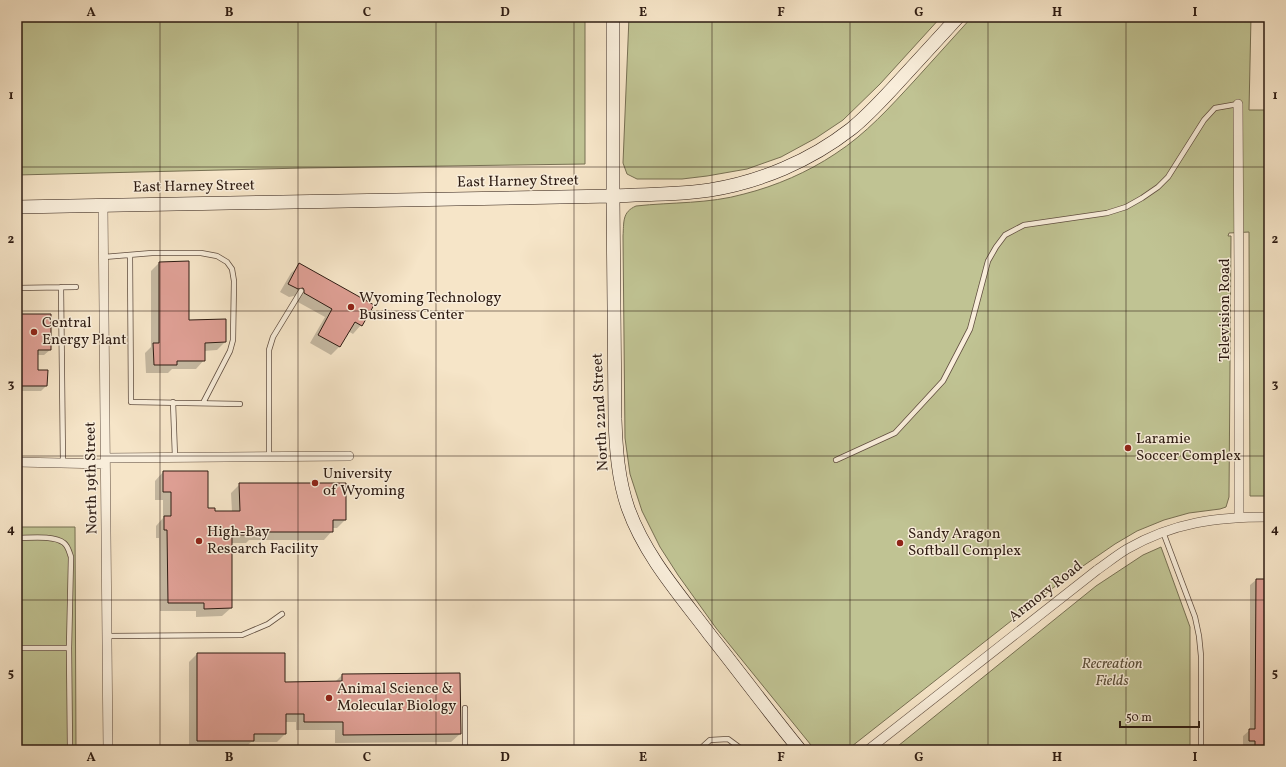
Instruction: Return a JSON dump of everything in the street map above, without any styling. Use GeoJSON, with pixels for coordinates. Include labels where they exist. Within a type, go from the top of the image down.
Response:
{"type":"FeatureCollection","features":[{"type":"Feature","properties":{"kind":"main road","name":"North 22nd Street"},"geometry":{"type":"LineString","coordinates":[[613,17],[613,196],[616,448],[620,477],[628,508],[651,555],[800,750]]}},
{"type":"Feature","properties":{"kind":"main road","name":"East Harney Street"},"geometry":{"type":"LineString","coordinates":[[17,206],[613,196],[710,190],[744,183],[777,171],[828,146],[852,128],[878,104],[958,17]]}},
{"type":"Feature","properties":{"kind":"street","name":"Television Road"},"geometry":{"type":"LineString","coordinates":[[1238,104],[1239,517]]}},
{"type":"Feature","properties":{"kind":"street","name":"North 19th Street"},"geometry":{"type":"LineString","coordinates":[[103,205],[108,750]]}},
{"type":"Feature","properties":{"kind":"street"},"geometry":{"type":"LineString","coordinates":[[17,462],[63,463],[176,457],[349,456]]}},
{"type":"Feature","properties":{"kind":"street","name":"Armory Road"},"geometry":{"type":"LineString","coordinates":[[868,750],[1097,570],[1127,549],[1163,532],[1210,519],[1269,517]]}},
{"type":"Feature","properties":{"kind":"lane"},"geometry":{"type":"LineString","coordinates":[[836,460],[895,433],[943,381],[970,329],[988,261],[1005,235],[1024,225],[1107,213],[1126,207],[1158,187],[1168,177],[1204,120],[1214,108],[1238,104]]}},
{"type":"Feature","properties":{"kind":"lane"},"geometry":{"type":"LineString","coordinates":[[104,257],[152,253],[201,253],[217,256],[227,262],[232,269],[234,281],[233,340],[230,351],[203,403]]}},
{"type":"Feature","properties":{"kind":"lane"},"geometry":{"type":"LineString","coordinates":[[130,256],[131,402],[240,404]]}},
{"type":"Feature","properties":{"kind":"lane"},"geometry":{"type":"LineString","coordinates":[[61,287],[63,463]]}},
{"type":"Feature","properties":{"kind":"lane"},"geometry":{"type":"LineString","coordinates":[[17,288],[76,287]]}},
{"type":"Feature","properties":{"kind":"lane"},"geometry":{"type":"LineString","coordinates":[[269,457],[269,350],[273,337],[301,291]]}},
{"type":"Feature","properties":{"kind":"lane"},"geometry":{"type":"LineString","coordinates":[[174,402],[176,457]]}},
{"type":"Feature","properties":{"kind":"lane"},"geometry":{"type":"LineString","coordinates":[[1163,532],[1194,617],[1199,636],[1201,656],[1201,750]]}},
{"type":"Feature","properties":{"kind":"lane"},"geometry":{"type":"LineString","coordinates":[[17,538],[56,539],[63,542],[68,548],[71,556],[69,648],[70,750]]}},
{"type":"Feature","properties":{"kind":"lane"},"geometry":{"type":"LineString","coordinates":[[108,636],[242,635],[268,624],[282,614]]}},
{"type":"Feature","properties":{"kind":"lane"},"geometry":{"type":"LineString","coordinates":[[17,648],[69,648]]}},
{"type":"Feature","properties":{"kind":"lane"},"geometry":{"type":"LineString","coordinates":[[465,708],[465,750]]}},
{"type":"Feature","properties":{"kind":"lane"},"geometry":{"type":"LineString","coordinates":[[699,750],[710,740],[728,739],[743,750]]}},
{"type":"Feature","properties":{"kind":"green space"},"geometry":{"type":"Polygon","coordinates":[[[17,17],[585,17],[585,164],[303,168],[17,175],[17,17]]]}},
{"type":"Feature","properties":{"kind":"green space"},"geometry":{"type":"Polygon","coordinates":[[[629,17],[941,17],[880,84],[843,120],[816,138],[781,157],[747,169],[707,176],[682,179],[637,179],[627,174],[623,163],[629,17]]]}},
{"type":"Feature","properties":{"kind":"green space"},"geometry":{"type":"Polygon","coordinates":[[[972,17],[1251,17],[1249,110],[1269,110],[1269,496],[1250,496],[1249,232],[1229,233],[1228,236],[1231,236],[1229,497],[1226,507],[1189,513],[1164,520],[1137,531],[1115,544],[1067,577],[847,750],[815,750],[716,628],[660,547],[642,511],[630,474],[625,438],[624,222],[628,211],[636,206],[717,200],[731,197],[768,187],[791,178],[825,161],[857,138],[877,120],[972,17]]]}},
{"type":"Feature","properties":{"kind":"green space"},"geometry":{"type":"Polygon","coordinates":[[[17,527],[75,527],[76,750],[17,750],[17,527]]]}},
{"type":"Feature","properties":{"kind":"green space","name":"Recreation Fields"},"geometry":{"type":"Polygon","coordinates":[[[1161,547],[1190,627],[1190,750],[893,750],[1096,586],[1143,555],[1161,547]]]}},
{"type":"Feature","properties":{"kind":"building"},"geometry":{"type":"Polygon","coordinates":[[[189,261],[189,320],[226,319],[226,342],[205,343],[205,361],[177,361],[177,365],[154,365],[153,343],[159,343],[159,262],[189,261]]]}},
{"type":"Feature","properties":{"kind":"building","name":"Wyoming Technology Business Center"},"geometry":{"type":"Polygon","coordinates":[[[299,263],[374,305],[362,326],[355,322],[340,347],[318,335],[332,309],[304,293],[303,288],[298,289],[288,284],[299,263]]]}},
{"type":"Feature","properties":{"kind":"building","name":"Central Energy Plant"},"geometry":{"type":"Polygon","coordinates":[[[17,314],[51,314],[51,350],[38,350],[38,370],[48,370],[47,386],[17,386],[17,314]]]}},
{"type":"Feature","properties":{"kind":"building","name":"High-Bay Research Facility"},"geometry":{"type":"Polygon","coordinates":[[[163,471],[208,471],[208,508],[215,508],[215,511],[240,511],[239,483],[346,483],[346,520],[333,520],[333,532],[256,532],[256,535],[232,535],[232,608],[204,609],[204,603],[168,603],[167,530],[164,530],[164,516],[171,516],[171,492],[163,492],[163,471]]]}},
{"type":"Feature","properties":{"kind":"building"},"geometry":{"type":"Polygon","coordinates":[[[1256,579],[1269,579],[1269,750],[1255,750],[1255,741],[1249,741],[1249,729],[1255,729],[1256,579]]]}},
{"type":"Feature","properties":{"kind":"building","name":"Animal Science & Molecular Biology"},"geometry":{"type":"Polygon","coordinates":[[[197,653],[285,653],[285,682],[342,681],[342,674],[460,673],[461,734],[343,735],[343,722],[304,722],[304,714],[286,714],[286,734],[254,734],[254,741],[197,741],[197,653]]]}},
{"type":"Feature","properties":{"kind":"place","name":"Wyoming Technology Business Center"},"geometry":{"type":"Point","coordinates":[351,307]}},
{"type":"Feature","properties":{"kind":"place","name":"Central Energy Plant"},"geometry":{"type":"Point","coordinates":[34,332]}},
{"type":"Feature","properties":{"kind":"place","name":"Laramie Soccer Complex"},"geometry":{"type":"Point","coordinates":[1128,448]}},
{"type":"Feature","properties":{"kind":"place","name":"University of Wyoming"},"geometry":{"type":"Point","coordinates":[315,483]}},
{"type":"Feature","properties":{"kind":"place","name":"High-Bay Research Facility"},"geometry":{"type":"Point","coordinates":[199,541]}},
{"type":"Feature","properties":{"kind":"place","name":"Sandy Aragon Softball Complex"},"geometry":{"type":"Point","coordinates":[900,543]}},
{"type":"Feature","properties":{"kind":"place","name":"Animal Science & Molecular Biology"},"geometry":{"type":"Point","coordinates":[329,698]}}]}
